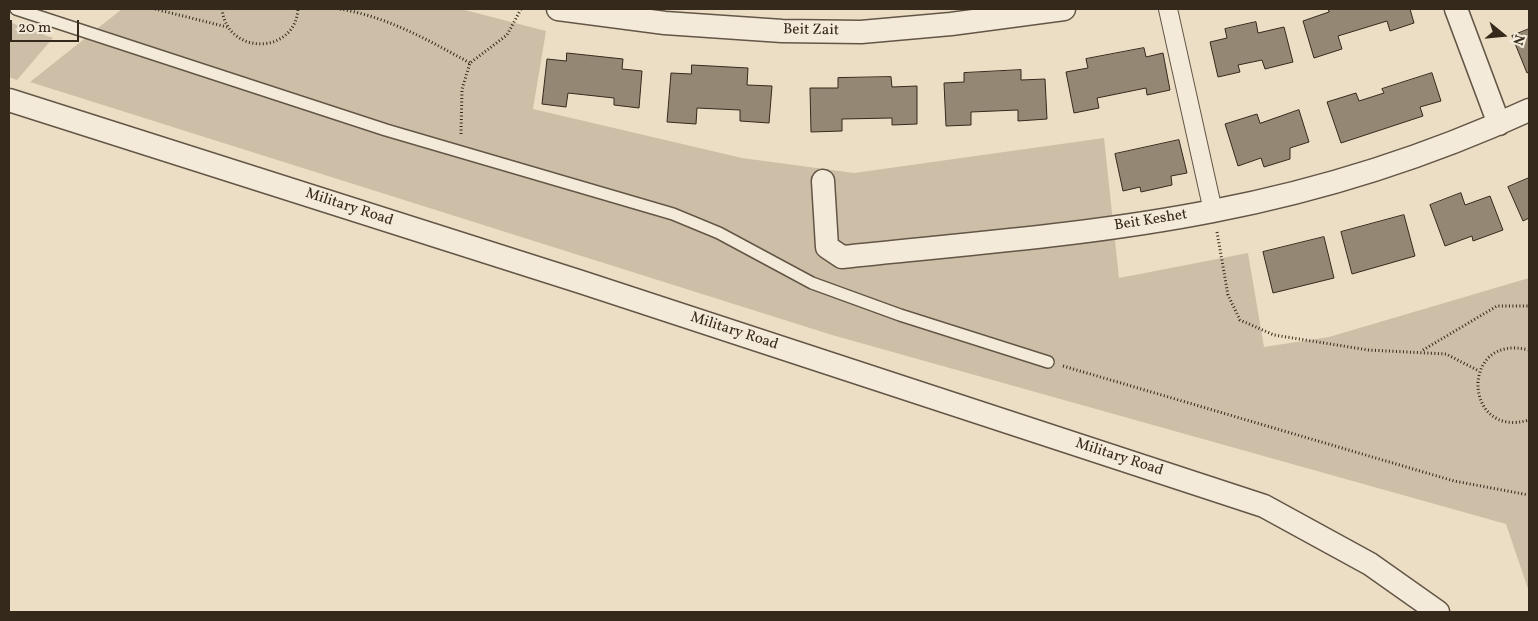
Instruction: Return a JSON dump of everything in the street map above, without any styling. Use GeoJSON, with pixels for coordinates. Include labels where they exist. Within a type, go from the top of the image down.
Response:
{"type":"FeatureCollection","features":[{"type":"Feature","properties":{"kind":"street","name":"Beit Zait"},"geometry":{"type":"LineString","coordinates":[[558,9],[665,23],[782,31],[861,32],[951,24],[1064,9]]}},
{"type":"Feature","properties":{"kind":"street"},"geometry":{"type":"LineString","coordinates":[[1168,9],[1213,212]]}},
{"type":"Feature","properties":{"kind":"street"},"geometry":{"type":"LineString","coordinates":[[1456,9],[1499,124]]}},
{"type":"Feature","properties":{"kind":"street","name":"Military Road"},"geometry":{"type":"LineString","coordinates":[[9,100],[581,282],[1264,506],[1370,564],[1438,612]]}},
{"type":"Feature","properties":{"kind":"street","name":"Beit Keshet"},"geometry":{"type":"LineString","coordinates":[[823,181],[827,247],[842,257],[1087,231],[1213,212],[1363,173],[1443,147],[1529,110]]}},
{"type":"Feature","properties":{"kind":"lane"},"geometry":{"type":"LineString","coordinates":[[16,9],[386,130],[673,214],[719,233],[812,283],[900,315],[1048,362]]}},
{"type":"Feature","properties":{"kind":"path"},"geometry":{"type":"LineString","coordinates":[[155,9],[228,27]]}},
{"type":"Feature","properties":{"kind":"path"},"geometry":{"type":"LineString","coordinates":[[222,9],[228,27],[236,36],[248,43],[260,44],[273,42],[284,36],[293,27],[298,9]]}},
{"type":"Feature","properties":{"kind":"path"},"geometry":{"type":"LineString","coordinates":[[340,9],[364,13],[405,28],[470,64]]}},
{"type":"Feature","properties":{"kind":"path"},"geometry":{"type":"LineString","coordinates":[[460,152],[462,89],[470,64],[508,35],[521,9]]}},
{"type":"Feature","properties":{"kind":"path"},"geometry":{"type":"LineString","coordinates":[[1213,212],[1228,295],[1240,320],[1274,335],[1368,350],[1422,351],[1446,354],[1480,371]]}},
{"type":"Feature","properties":{"kind":"path"},"geometry":{"type":"LineString","coordinates":[[1422,351],[1497,306],[1529,306]]}},
{"type":"Feature","properties":{"kind":"path"},"geometry":{"type":"LineString","coordinates":[[1529,350],[1518,347],[1500,350],[1486,361],[1480,371],[1477,383],[1478,396],[1484,408],[1493,416],[1505,422],[1518,423],[1529,420]]}},
{"type":"Feature","properties":{"kind":"path"},"geometry":{"type":"LineString","coordinates":[[1048,362],[1454,481],[1529,495]]}},
{"type":"Feature","properties":{"kind":"shaded area"},"geometry":{"type":"Polygon","coordinates":[[[122,9],[461,9],[546,31],[533,109],[742,158],[854,173],[1104,138],[1119,278],[1248,253],[1264,347],[1329,337],[1529,278],[1529,592],[1506,524],[832,335],[30,82],[122,9]]]}},
{"type":"Feature","properties":{"kind":"shaded area"},"geometry":{"type":"Polygon","coordinates":[[[9,22],[53,38],[17,80],[9,77],[9,22]]]}},
{"type":"Feature","properties":{"kind":"building"},"geometry":{"type":"Polygon","coordinates":[[[1328,9],[1410,9],[1414,23],[1390,31],[1387,21],[1338,36],[1342,49],[1314,58],[1303,21],[1329,12],[1328,9]]]}},
{"type":"Feature","properties":{"kind":"building"},"geometry":{"type":"Polygon","coordinates":[[[1256,22],[1258,33],[1284,27],[1293,62],[1265,69],[1262,60],[1238,65],[1240,72],[1218,77],[1210,42],[1227,38],[1225,29],[1256,22]]]}},
{"type":"Feature","properties":{"kind":"building"},"geometry":{"type":"Polygon","coordinates":[[[1529,29],[1529,72],[1527,73],[1512,36],[1529,29]]]}},
{"type":"Feature","properties":{"kind":"building"},"geometry":{"type":"Polygon","coordinates":[[[1144,48],[1146,57],[1163,53],[1170,90],[1147,95],[1146,88],[1097,98],[1099,108],[1074,113],[1066,72],[1088,68],[1086,59],[1144,48]]]}},
{"type":"Feature","properties":{"kind":"building"},"geometry":{"type":"Polygon","coordinates":[[[567,53],[623,59],[622,69],[642,71],[639,108],[614,105],[614,98],[568,93],[566,107],[542,104],[547,59],[566,61],[567,53]]]}},
{"type":"Feature","properties":{"kind":"building"},"geometry":{"type":"Polygon","coordinates":[[[692,65],[748,68],[747,85],[772,86],[769,123],[740,121],[740,110],[697,108],[696,124],[667,122],[671,73],[691,74],[692,65]]]}},
{"type":"Feature","properties":{"kind":"building"},"geometry":{"type":"Polygon","coordinates":[[[1021,70],[1021,80],[1045,79],[1047,119],[1018,121],[1018,110],[971,112],[971,125],[946,126],[944,83],[964,82],[964,73],[1021,70]]]}},
{"type":"Feature","properties":{"kind":"building"},"geometry":{"type":"Polygon","coordinates":[[[1432,73],[1441,101],[1420,107],[1423,116],[1341,143],[1327,102],[1356,93],[1359,101],[1384,93],[1382,89],[1432,73]]]}},
{"type":"Feature","properties":{"kind":"building"},"geometry":{"type":"Polygon","coordinates":[[[891,77],[892,87],[917,86],[917,124],[892,125],[892,118],[842,119],[842,131],[811,132],[810,88],[838,88],[838,78],[891,77]]]}},
{"type":"Feature","properties":{"kind":"building"},"geometry":{"type":"Polygon","coordinates":[[[1299,110],[1309,142],[1290,148],[1290,159],[1264,167],[1261,158],[1238,166],[1225,124],[1257,114],[1260,123],[1299,110]]]}},
{"type":"Feature","properties":{"kind":"building"},"geometry":{"type":"Polygon","coordinates":[[[1179,140],[1187,173],[1171,176],[1172,185],[1141,192],[1140,187],[1123,191],[1115,154],[1179,140]]]}},
{"type":"Feature","properties":{"kind":"building"},"geometry":{"type":"Polygon","coordinates":[[[1529,178],[1529,218],[1523,221],[1508,187],[1529,178]]]}},
{"type":"Feature","properties":{"kind":"building"},"geometry":{"type":"Polygon","coordinates":[[[1461,193],[1465,205],[1490,196],[1503,230],[1473,241],[1472,236],[1445,246],[1430,205],[1461,193]]]}},
{"type":"Feature","properties":{"kind":"building"},"geometry":{"type":"Polygon","coordinates":[[[1404,215],[1415,256],[1352,274],[1341,232],[1404,215]]]}},
{"type":"Feature","properties":{"kind":"building"},"geometry":{"type":"Polygon","coordinates":[[[1324,237],[1334,278],[1273,293],[1263,252],[1324,237]]]}}]}
